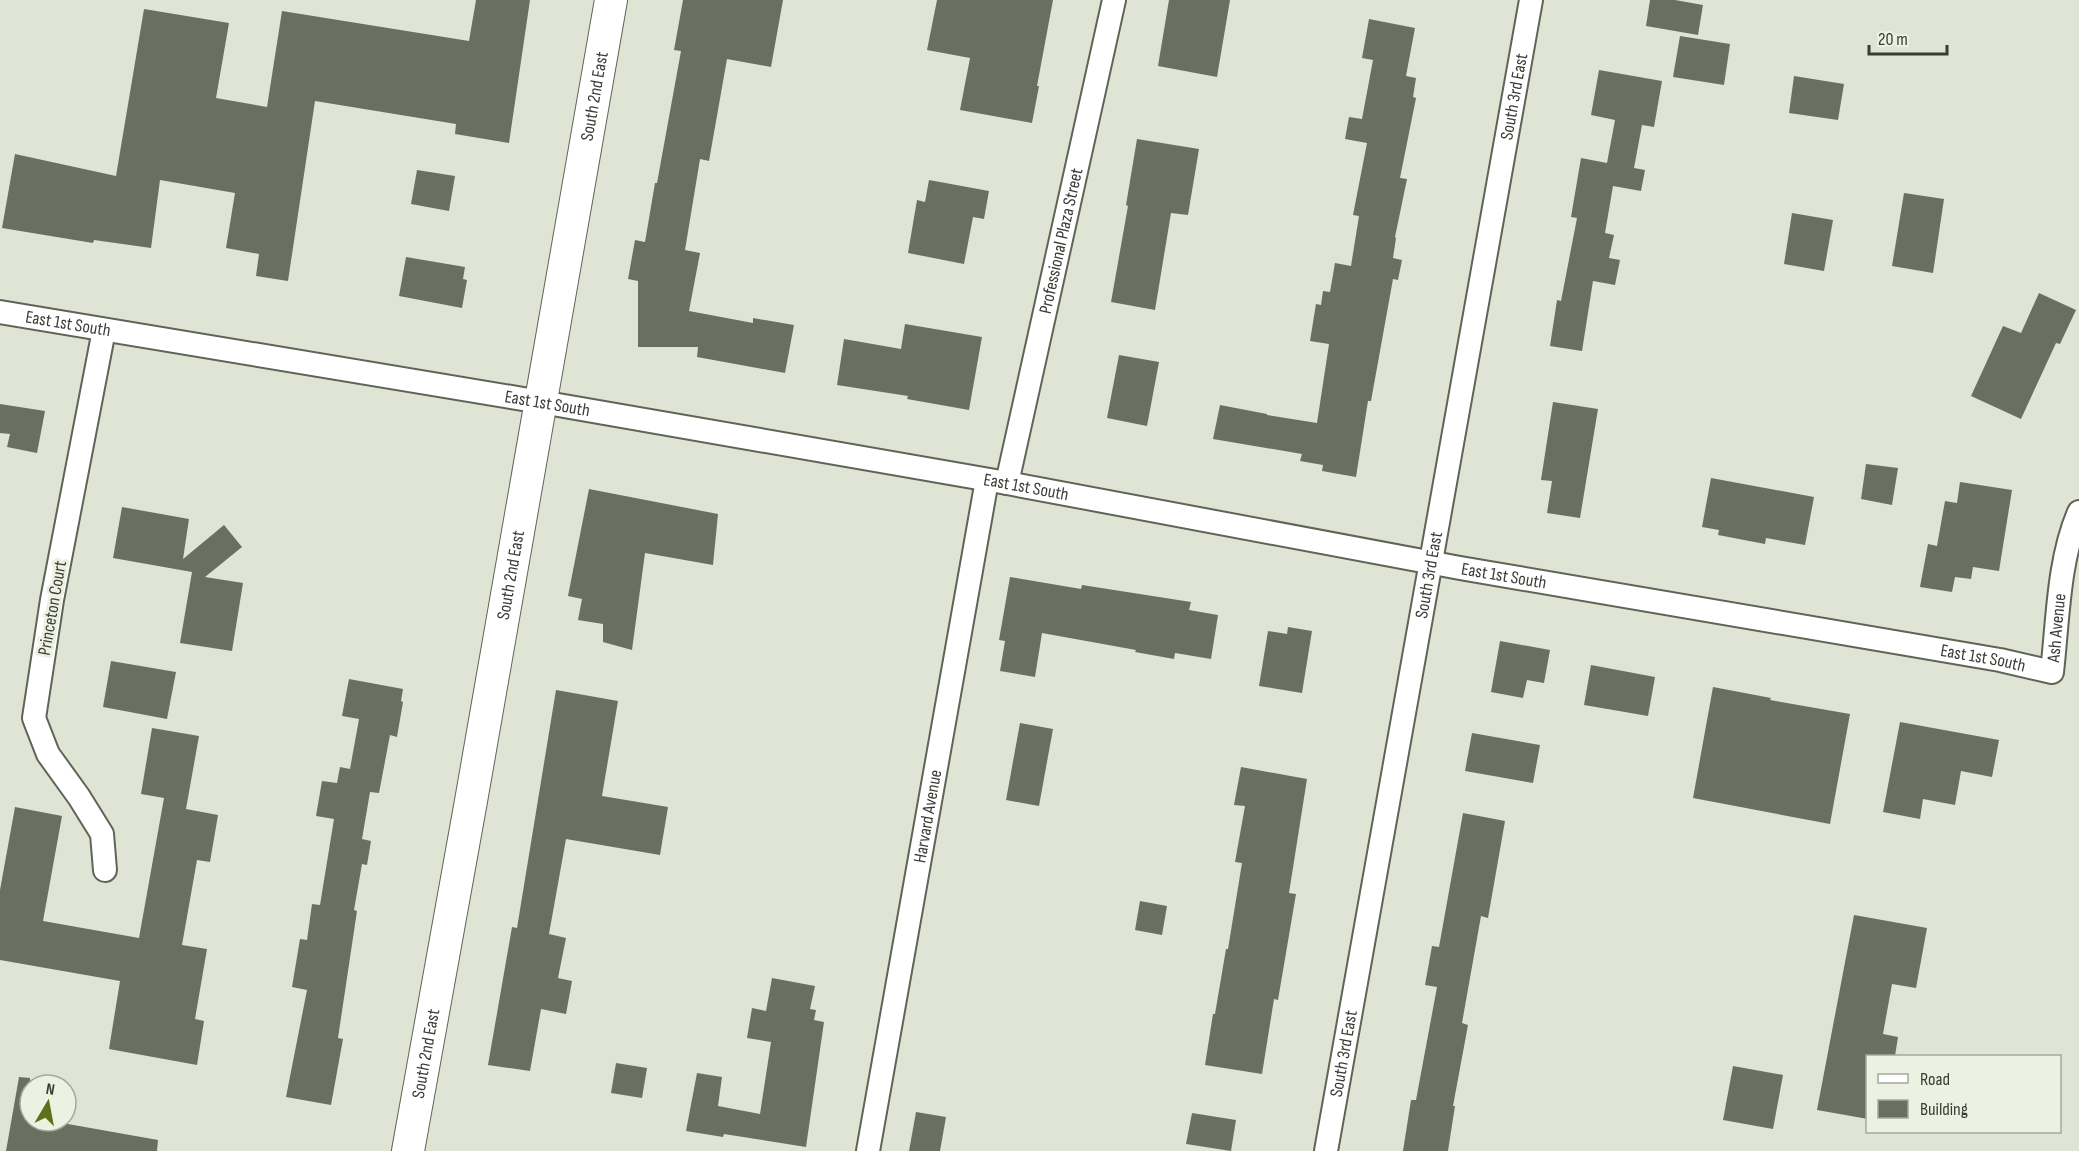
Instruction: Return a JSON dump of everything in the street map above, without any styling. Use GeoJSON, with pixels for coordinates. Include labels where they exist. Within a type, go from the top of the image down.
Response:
{"type":"FeatureCollection","features":[{"type":"Feature","properties":{"kind":"main road","name":"South 2nd East"},"geometry":{"type":"LineString","coordinates":[[408,1151],[611,0]]}},
{"type":"Feature","properties":{"kind":"street","name":"Professional Plaza Street"},"geometry":{"type":"LineString","coordinates":[[997,481],[1114,0]]}},
{"type":"Feature","properties":{"kind":"street","name":"South 3rd East"},"geometry":{"type":"LineString","coordinates":[[1326,1151],[1531,0]]}},
{"type":"Feature","properties":{"kind":"street","name":"East 1st South"},"geometry":{"type":"LineString","coordinates":[[0,312],[997,481],[1430,562],[2000,660],[2052,672]]}},
{"type":"Feature","properties":{"kind":"street","name":"Princeton Court"},"geometry":{"type":"LineString","coordinates":[[104,330],[52,600],[33,718],[48,754],[79,796],[102,834],[105,870]]}},
{"type":"Feature","properties":{"kind":"street","name":"Harvard Avenue"},"geometry":{"type":"LineString","coordinates":[[868,1151],[997,481]]}},
{"type":"Feature","properties":{"kind":"street","name":"Ash Avenue"},"geometry":{"type":"LineString","coordinates":[[2052,672],[2064,566],[2074,522],[2079,512]]}},
{"type":"Feature","properties":{"kind":"building"},"geometry":{"type":"Polygon","coordinates":[[[476,0],[530,0],[509,143],[455,134],[456,124],[315,101],[288,281],[256,276],[259,254],[226,248],[235,193],[160,180],[151,248],[94,240],[93,243],[2,228],[15,154],[116,176],[144,9],[229,23],[216,98],[267,107],[282,11],[469,41],[476,0]]]}},
{"type":"Feature","properties":{"kind":"building"},"geometry":{"type":"Polygon","coordinates":[[[683,0],[783,0],[771,67],[727,59],[709,161],[700,159],[685,250],[700,253],[689,311],[753,323],[753,318],[794,325],[785,373],[697,357],[698,347],[638,347],[638,281],[628,279],[635,240],[645,242],[655,183],[657,183],[681,51],[674,50],[683,0]]]}},
{"type":"Feature","properties":{"kind":"building"},"geometry":{"type":"Polygon","coordinates":[[[937,0],[1053,0],[1032,123],[960,110],[970,58],[927,50],[937,0]]]}},
{"type":"Feature","properties":{"kind":"building"},"geometry":{"type":"Polygon","coordinates":[[[1169,0],[1230,0],[1217,77],[1158,66],[1169,0]]]}},
{"type":"Feature","properties":{"kind":"building"},"geometry":{"type":"Polygon","coordinates":[[[1650,0],[1675,0],[1703,5],[1698,35],[1646,26],[1650,0]]]}},
{"type":"Feature","properties":{"kind":"building"},"geometry":{"type":"Polygon","coordinates":[[[1369,19],[1415,28],[1406,76],[1416,78],[1413,97],[1416,98],[1400,178],[1407,179],[1393,258],[1402,260],[1398,280],[1393,279],[1371,401],[1368,401],[1356,477],[1322,471],[1323,465],[1300,461],[1302,454],[1213,439],[1220,405],[1317,423],[1329,344],[1310,341],[1316,304],[1321,305],[1323,291],[1330,292],[1335,263],[1351,266],[1359,216],[1353,215],[1367,143],[1345,139],[1349,117],[1362,119],[1373,60],[1362,58],[1369,19]]]}},
{"type":"Feature","properties":{"kind":"building"},"geometry":{"type":"Polygon","coordinates":[[[1680,36],[1730,44],[1724,85],[1673,77],[1680,36]]]}},
{"type":"Feature","properties":{"kind":"building"},"geometry":{"type":"Polygon","coordinates":[[[1599,70],[1662,81],[1654,127],[1642,125],[1634,168],[1645,170],[1641,191],[1613,186],[1605,233],[1614,235],[1609,258],[1620,260],[1615,285],[1593,281],[1582,351],[1550,346],[1557,300],[1561,301],[1577,218],[1571,217],[1581,158],[1607,163],[1615,120],[1591,115],[1599,70]]]}},
{"type":"Feature","properties":{"kind":"building"},"geometry":{"type":"Polygon","coordinates":[[[1794,76],[1844,84],[1838,120],[1789,113],[1794,76]]]}},
{"type":"Feature","properties":{"kind":"building"},"geometry":{"type":"Polygon","coordinates":[[[1137,139],[1199,149],[1188,215],[1171,213],[1155,310],[1111,302],[1137,139]]]}},
{"type":"Feature","properties":{"kind":"building"},"geometry":{"type":"Polygon","coordinates":[[[417,170],[455,176],[449,211],[411,204],[417,170]]]}},
{"type":"Feature","properties":{"kind":"building"},"geometry":{"type":"Polygon","coordinates":[[[929,180],[989,191],[984,219],[973,217],[964,264],[908,253],[917,200],[925,202],[929,180]]]}},
{"type":"Feature","properties":{"kind":"building"},"geometry":{"type":"Polygon","coordinates":[[[1904,193],[1944,199],[1933,273],[1892,266],[1904,193]]]}},
{"type":"Feature","properties":{"kind":"building"},"geometry":{"type":"Polygon","coordinates":[[[1792,213],[1833,220],[1824,271],[1784,264],[1792,213]]]}},
{"type":"Feature","properties":{"kind":"building"},"geometry":{"type":"Polygon","coordinates":[[[406,257],[465,267],[463,279],[467,280],[462,308],[399,296],[406,257]]]}},
{"type":"Feature","properties":{"kind":"building"},"geometry":{"type":"Polygon","coordinates":[[[2039,293],[2076,310],[2060,344],[2056,343],[2021,419],[1971,396],[2003,326],[2021,333],[2039,293]]]}},
{"type":"Feature","properties":{"kind":"building"},"geometry":{"type":"Polygon","coordinates":[[[905,324],[982,337],[969,410],[907,399],[908,396],[837,385],[844,339],[901,349],[905,324]]]}},
{"type":"Feature","properties":{"kind":"building"},"geometry":{"type":"Polygon","coordinates":[[[1119,355],[1159,362],[1147,426],[1107,418],[1119,355]]]}},
{"type":"Feature","properties":{"kind":"building"},"geometry":{"type":"Polygon","coordinates":[[[1553,402],[1598,409],[1580,518],[1547,513],[1552,481],[1541,480],[1553,402]]]}},
{"type":"Feature","properties":{"kind":"building"},"geometry":{"type":"Polygon","coordinates":[[[0,404],[45,411],[37,453],[7,447],[10,434],[0,433],[0,404]]]}},
{"type":"Feature","properties":{"kind":"building"},"geometry":{"type":"Polygon","coordinates":[[[1866,464],[1898,468],[1892,505],[1861,499],[1866,464]]]}},
{"type":"Feature","properties":{"kind":"building"},"geometry":{"type":"Polygon","coordinates":[[[1711,478],[1814,497],[1805,545],[1766,538],[1765,544],[1718,535],[1719,530],[1702,527],[1711,478]]]}},
{"type":"Feature","properties":{"kind":"building"},"geometry":{"type":"Polygon","coordinates":[[[1960,482],[2012,490],[1999,571],[1973,567],[1971,579],[1955,577],[1952,592],[1920,587],[1928,544],[1937,546],[1945,501],[1957,503],[1960,482]]]}},
{"type":"Feature","properties":{"kind":"building"},"geometry":{"type":"Polygon","coordinates":[[[589,489],[718,514],[713,565],[645,553],[632,650],[603,642],[603,624],[578,620],[582,599],[568,596],[589,489]]]}},
{"type":"Feature","properties":{"kind":"building"},"geometry":{"type":"Polygon","coordinates":[[[122,507],[189,519],[183,559],[224,525],[242,547],[205,577],[243,583],[232,651],[180,643],[192,572],[113,558],[122,507]]]}},
{"type":"Feature","properties":{"kind":"building"},"geometry":{"type":"Polygon","coordinates":[[[1010,577],[1081,589],[1082,585],[1191,602],[1189,610],[1218,615],[1211,659],[1175,653],[1174,659],[1042,633],[1035,677],[1000,671],[1005,641],[999,640],[1010,577]]]}},
{"type":"Feature","properties":{"kind":"building"},"geometry":{"type":"Polygon","coordinates":[[[1288,627],[1312,631],[1302,693],[1259,686],[1268,631],[1287,634],[1288,627]]]}},
{"type":"Feature","properties":{"kind":"building"},"geometry":{"type":"Polygon","coordinates":[[[1500,641],[1550,650],[1544,683],[1527,680],[1523,698],[1491,692],[1500,641]]]}},
{"type":"Feature","properties":{"kind":"building"},"geometry":{"type":"Polygon","coordinates":[[[111,661],[176,672],[167,719],[103,707],[111,661]]]}},
{"type":"Feature","properties":{"kind":"building"},"geometry":{"type":"Polygon","coordinates":[[[1591,665],[1655,677],[1648,716],[1584,705],[1591,665]]]}},
{"type":"Feature","properties":{"kind":"building"},"geometry":{"type":"Polygon","coordinates":[[[349,679],[403,689],[401,701],[403,702],[397,737],[390,735],[379,793],[370,792],[362,839],[371,841],[367,865],[362,864],[354,910],[357,911],[338,1038],[343,1039],[331,1105],[286,1097],[307,990],[292,987],[300,939],[307,940],[312,904],[320,905],[334,819],[316,816],[322,781],[337,783],[340,767],[350,769],[359,719],[342,716],[349,679]]]}},
{"type":"Feature","properties":{"kind":"building"},"geometry":{"type":"Polygon","coordinates":[[[1713,687],[1850,714],[1830,824],[1693,798],[1713,687]]]}},
{"type":"Feature","properties":{"kind":"building"},"geometry":{"type":"Polygon","coordinates":[[[556,690],[618,701],[602,796],[668,807],[660,855],[566,839],[549,934],[566,938],[558,978],[572,981],[566,1014],[541,1009],[530,1071],[488,1065],[512,927],[517,928],[556,690]]]}},
{"type":"Feature","properties":{"kind":"building"},"geometry":{"type":"Polygon","coordinates":[[[1900,722],[1999,740],[1992,777],[1961,771],[1955,805],[1923,799],[1920,819],[1883,812],[1900,722]]]}},
{"type":"Feature","properties":{"kind":"building"},"geometry":{"type":"Polygon","coordinates":[[[1020,723],[1053,729],[1039,806],[1006,800],[1020,723]]]}},
{"type":"Feature","properties":{"kind":"building"},"geometry":{"type":"Polygon","coordinates":[[[152,728],[199,736],[186,809],[218,815],[210,862],[197,860],[182,945],[207,949],[195,1019],[204,1021],[197,1065],[109,1049],[120,981],[0,960],[0,890],[15,807],[62,816],[43,921],[139,938],[164,798],[141,794],[152,728]]]}},
{"type":"Feature","properties":{"kind":"building"},"geometry":{"type":"Polygon","coordinates":[[[1472,733],[1540,745],[1533,783],[1465,771],[1472,733]]]}},
{"type":"Feature","properties":{"kind":"building"},"geometry":{"type":"Polygon","coordinates":[[[1241,767],[1307,779],[1289,893],[1296,894],[1278,1000],[1274,999],[1262,1074],[1205,1065],[1242,863],[1235,862],[1245,806],[1234,805],[1241,767]]]}},
{"type":"Feature","properties":{"kind":"building"},"geometry":{"type":"Polygon","coordinates":[[[1463,813],[1505,821],[1488,918],[1481,916],[1462,1023],[1468,1025],[1453,1106],[1455,1106],[1448,1151],[1403,1151],[1411,1100],[1416,1100],[1437,987],[1425,985],[1432,946],[1439,947],[1463,813]]]}},
{"type":"Feature","properties":{"kind":"building"},"geometry":{"type":"Polygon","coordinates":[[[1140,901],[1167,906],[1162,935],[1135,930],[1140,901]]]}},
{"type":"Feature","properties":{"kind":"building"},"geometry":{"type":"Polygon","coordinates":[[[1854,915],[1927,928],[1916,988],[1892,984],[1883,1034],[1898,1037],[1895,1055],[1866,1055],[1866,1119],[1817,1110],[1854,915]]]}},
{"type":"Feature","properties":{"kind":"building"},"geometry":{"type":"Polygon","coordinates":[[[772,978],[815,986],[810,1009],[816,1010],[814,1020],[824,1022],[806,1147],[724,1134],[723,1137],[686,1131],[697,1073],[722,1077],[718,1106],[760,1114],[771,1042],[747,1038],[752,1008],[766,1011],[772,978]]]}},
{"type":"Feature","properties":{"kind":"building"},"geometry":{"type":"Polygon","coordinates":[[[616,1063],[647,1068],[642,1098],[611,1093],[616,1063]]]}},
{"type":"Feature","properties":{"kind":"building"},"geometry":{"type":"Polygon","coordinates":[[[1733,1066],[1783,1075],[1773,1129],[1723,1120],[1733,1066]]]}},
{"type":"Feature","properties":{"kind":"building"},"geometry":{"type":"Polygon","coordinates":[[[18,1083],[18,1133],[78,1133],[78,1126],[158,1140],[157,1151],[6,1151],[18,1083]]]}},
{"type":"Feature","properties":{"kind":"building"},"geometry":{"type":"Polygon","coordinates":[[[916,1112],[946,1117],[940,1151],[909,1151],[916,1112]]]}},
{"type":"Feature","properties":{"kind":"building"},"geometry":{"type":"Polygon","coordinates":[[[1192,1113],[1236,1120],[1231,1151],[1186,1144],[1192,1113]]]}}]}
